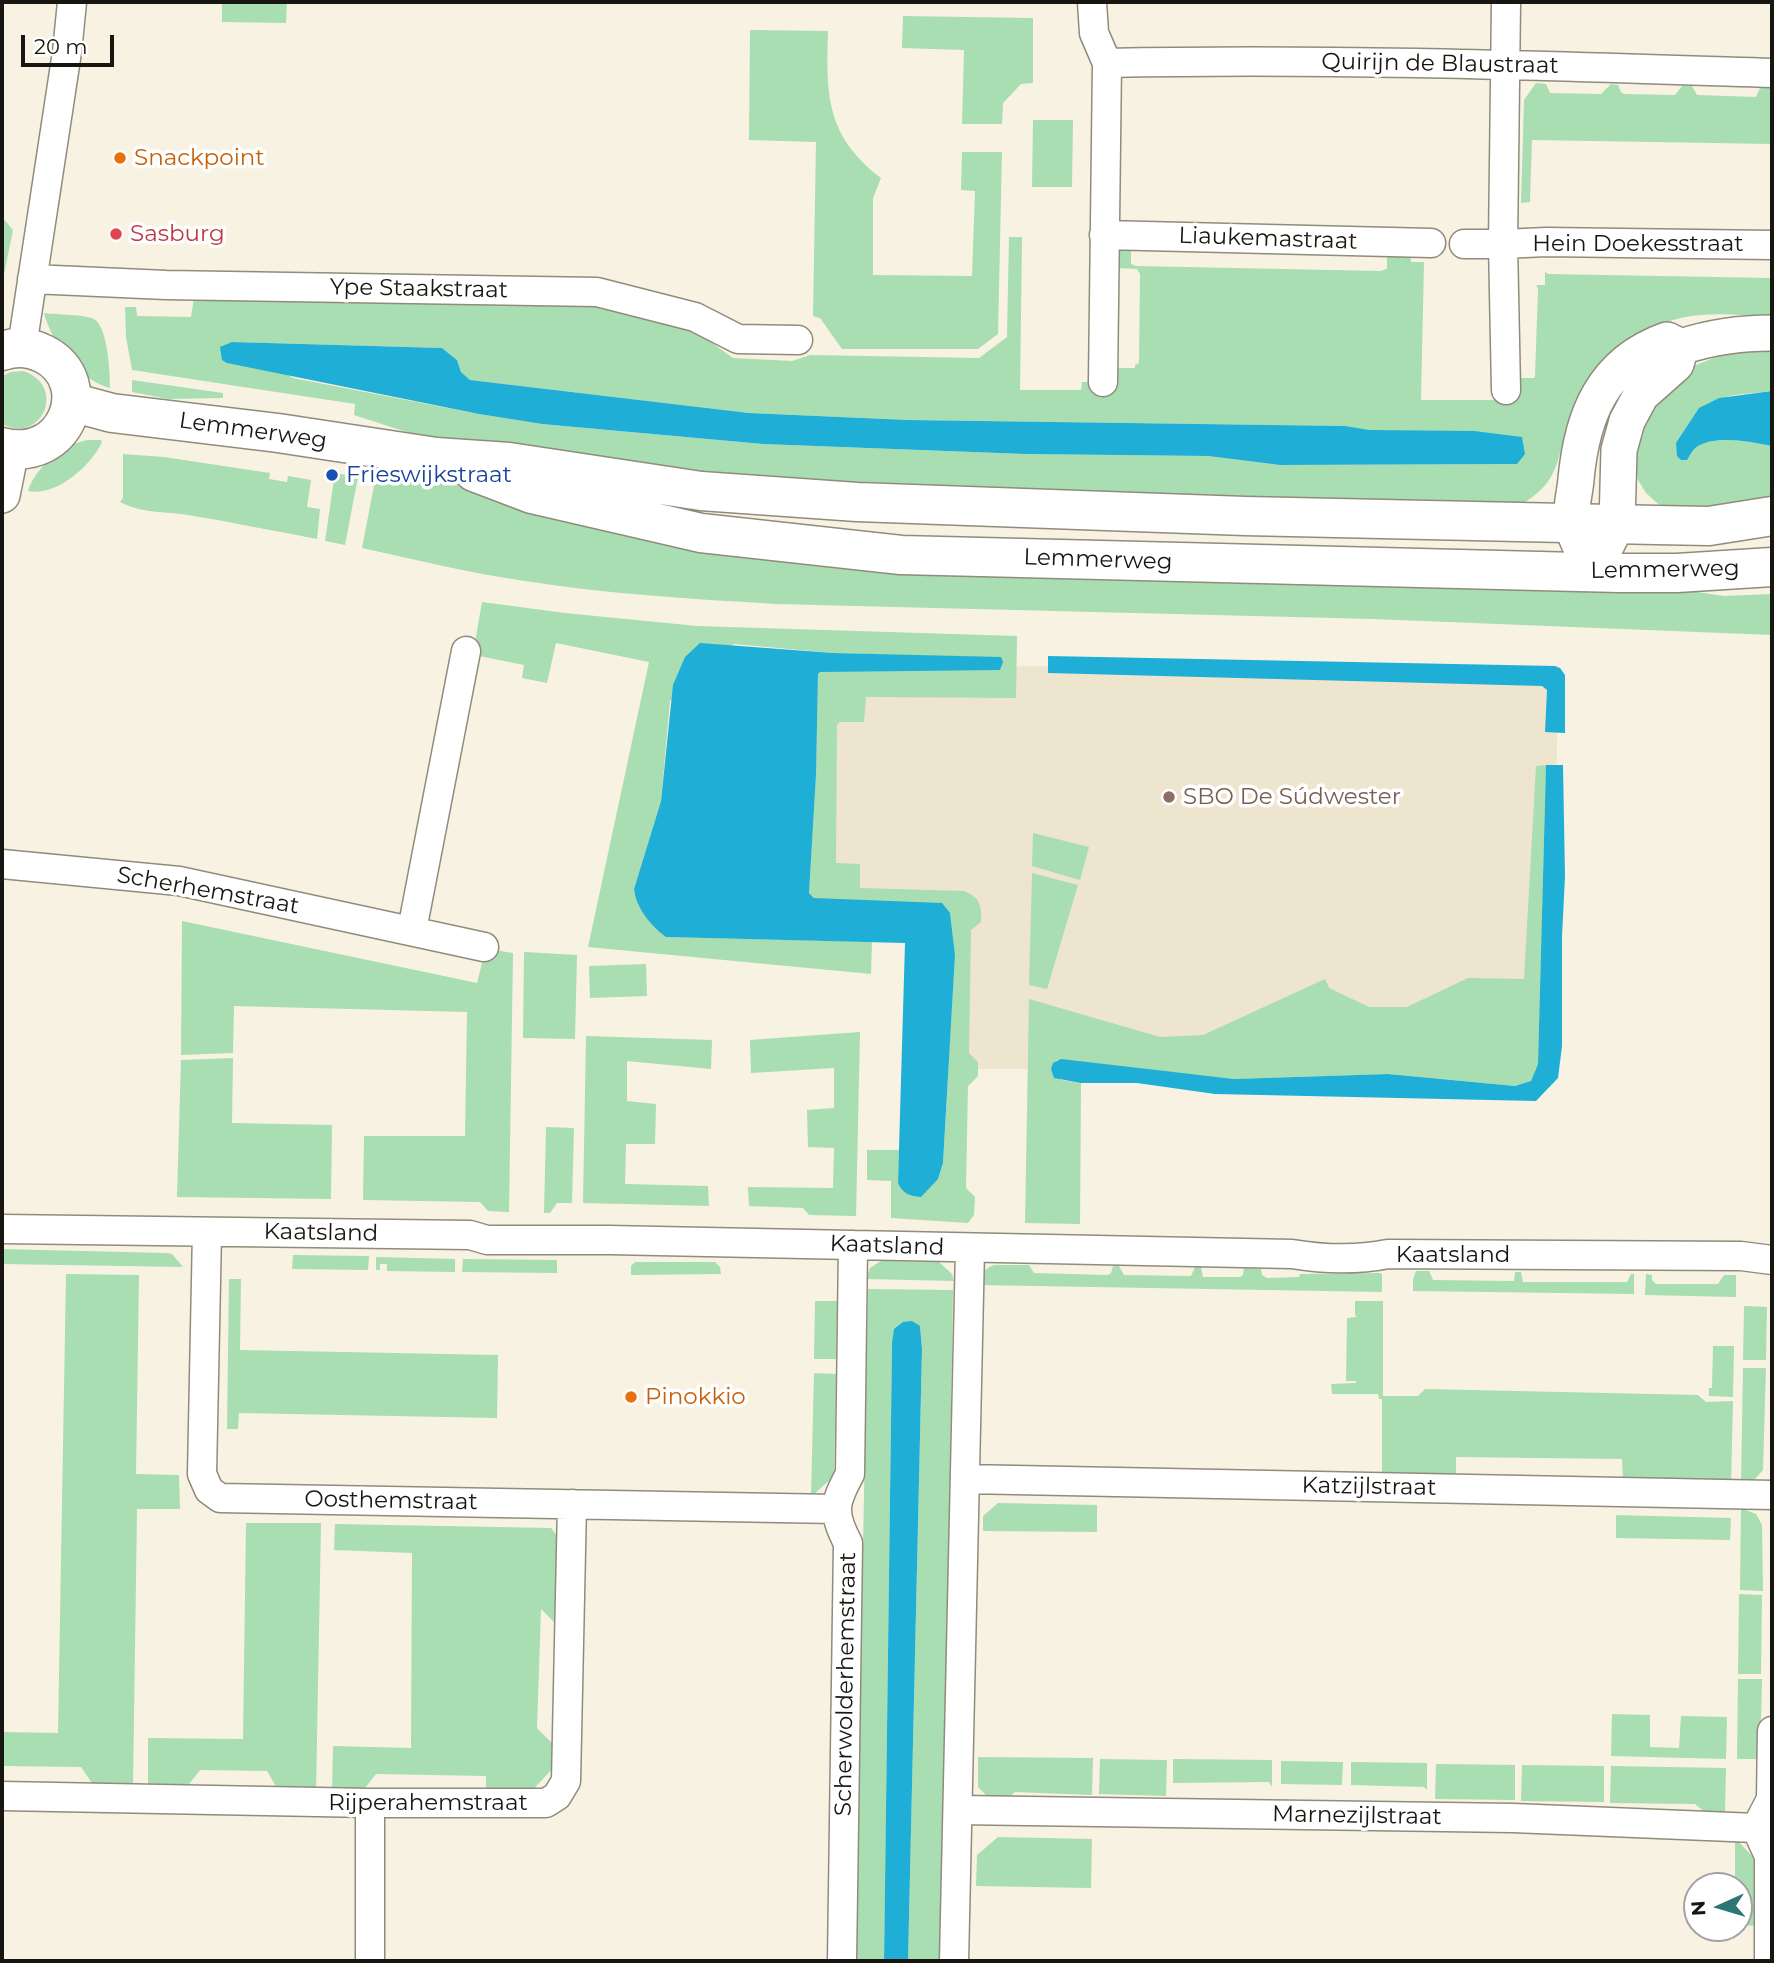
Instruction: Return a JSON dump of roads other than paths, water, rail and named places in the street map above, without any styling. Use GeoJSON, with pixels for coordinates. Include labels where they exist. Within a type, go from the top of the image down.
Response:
{"type":"FeatureCollection","features":[{"type":"Feature","properties":{"kind":"main road"},"geometry":{"type":"LineString","coordinates":[[7,448],[26,450],[51,439],[61,429],[71,402],[67,379],[55,362],[35,350],[12,349]]}},
{"type":"Feature","properties":{"kind":"main road","name":"Lemmerweg"},"geometry":{"type":"LineString","coordinates":[[71,402],[112,412],[436,457],[509,462],[701,491],[857,502],[1299,517],[1709,526],[1772,516]]}},
{"type":"Feature","properties":{"kind":"main road","name":"Lemmerweg"},"geometry":{"type":"LineString","coordinates":[[436,457],[532,494],[701,533],[901,555],[1593,572],[1677,573],[1772,567]]}},
{"type":"Feature","properties":{"kind":"street"},"geometry":{"type":"LineString","coordinates":[[12,349],[32,279],[72,2]]}},
{"type":"Feature","properties":{"kind":"street"},"geometry":{"type":"LineString","coordinates":[[1092,2],[1094,33],[1107,63],[1103,382]]}},
{"type":"Feature","properties":{"kind":"street","name":"Hein Doekesstraat"},"geometry":{"type":"LineString","coordinates":[[1506,2],[1503,244],[1506,390]]}},
{"type":"Feature","properties":{"kind":"street","name":"Quirijn de Blaustraat"},"geometry":{"type":"LineString","coordinates":[[1107,63],[1230,60],[1772,73]]}},
{"type":"Feature","properties":{"kind":"street","name":"Liaukemastraat"},"geometry":{"type":"LineString","coordinates":[[1104,234],[1431,243]]}},
{"type":"Feature","properties":{"kind":"street","name":"Hein Doekesstraat"},"geometry":{"type":"LineString","coordinates":[[1503,244],[1546,242],[1772,245]]}},
{"type":"Feature","properties":{"kind":"street"},"geometry":{"type":"LineString","coordinates":[[1464,244],[1503,244]]}},
{"type":"Feature","properties":{"kind":"street","name":"Ype Staakstraat"},"geometry":{"type":"LineString","coordinates":[[32,279],[180,285],[597,292],[695,317],[738,339],[797,341]]}},
{"type":"Feature","properties":{"kind":"street"},"geometry":{"type":"LineString","coordinates":[[1593,572],[1572,523],[1578,450],[1587,419],[1601,392],[1622,366],[1644,350],[1667,340],[1681,347],[1705,339],[1741,333],[1772,333]]}},
{"type":"Feature","properties":{"kind":"street"},"geometry":{"type":"LineString","coordinates":[[1593,572],[1617,524],[1619,450],[1623,434],[1641,395],[1676,364],[1681,347]]}},
{"type":"Feature","properties":{"kind":"street"},"geometry":{"type":"LineString","coordinates":[[2,495],[7,448]]}},
{"type":"Feature","properties":{"kind":"street"},"geometry":{"type":"LineString","coordinates":[[412,930],[466,651]]}},
{"type":"Feature","properties":{"kind":"street","name":"Scherhemstraat"},"geometry":{"type":"LineString","coordinates":[[2,864],[179,881],[484,947]]}},
{"type":"Feature","properties":{"kind":"street","name":"Kaatsland"},"geometry":{"type":"LineString","coordinates":[[2,1228],[470,1235],[487,1240],[853,1245],[1342,1257],[1388,1254],[1741,1256],[1772,1260]]}},
{"type":"Feature","properties":{"kind":"street","name":"Oosthemstraat"},"geometry":{"type":"LineString","coordinates":[[207,1232],[202,1474],[209,1490],[220,1498],[835,1509]]}},
{"type":"Feature","properties":{"kind":"street"},"geometry":{"type":"LineString","coordinates":[[835,1509],[850,1474],[853,1245]]}},
{"type":"Feature","properties":{"kind":"street"},"geometry":{"type":"LineString","coordinates":[[954,1961],[970,1248]]}},
{"type":"Feature","properties":{"kind":"street","name":"Katzijlstraat"},"geometry":{"type":"LineString","coordinates":[[965,1479],[1772,1495]]}},
{"type":"Feature","properties":{"kind":"street","name":"Rijperahemstraat"},"geometry":{"type":"LineString","coordinates":[[2,1796],[370,1803],[546,1803],[557,1796],[566,1781],[572,1504]]}},
{"type":"Feature","properties":{"kind":"street","name":"Scherwolderhemstraat"},"geometry":{"type":"LineString","coordinates":[[835,1509],[839,1526],[848,1543],[842,1961]]}},
{"type":"Feature","properties":{"kind":"street"},"geometry":{"type":"LineString","coordinates":[[1770,1954],[1769,1856],[1756,1828],[1771,1799],[1772,1731]]}},
{"type":"Feature","properties":{"kind":"street"},"geometry":{"type":"LineString","coordinates":[[370,1803],[370,1961]]}},
{"type":"Feature","properties":{"kind":"street","name":"Marnezijlstraat"},"geometry":{"type":"LineString","coordinates":[[958,1810],[1513,1818],[1756,1828]]}},
{"type":"Feature","properties":{"kind":"water"},"geometry":{"type":"Polygon","coordinates":[[[232,342],[442,348],[457,360],[461,372],[470,380],[749,413],[908,420],[1345,426],[1369,430],[1474,431],[1522,437],[1525,454],[1517,464],[1280,465],[1208,456],[1025,454],[763,444],[542,424],[479,414],[227,363],[222,360],[220,347],[232,342]]]}},
{"type":"Feature","properties":{"kind":"water"},"geometry":{"type":"Polygon","coordinates":[[[1772,391],[1772,446],[1735,440],[1715,441],[1698,446],[1687,460],[1681,460],[1677,456],[1676,443],[1699,408],[1719,398],[1772,391]]]}},
{"type":"Feature","properties":{"kind":"water"},"geometry":{"type":"Polygon","coordinates":[[[700,643],[833,653],[1001,657],[1003,662],[1000,670],[818,674],[816,775],[809,893],[814,898],[942,903],[950,913],[955,955],[943,1163],[938,1179],[921,1197],[907,1194],[898,1183],[905,943],[666,937],[650,922],[635,896],[634,889],[661,801],[673,685],[685,657],[700,643]]]}},
{"type":"Feature","properties":{"kind":"water"},"geometry":{"type":"Polygon","coordinates":[[[1048,656],[1555,666],[1565,675],[1565,733],[1545,732],[1547,690],[1542,686],[1048,673],[1048,656]]]}},
{"type":"Feature","properties":{"kind":"water"},"geometry":{"type":"Polygon","coordinates":[[[1546,765],[1563,765],[1565,876],[1562,1046],[1558,1078],[1536,1101],[1215,1094],[1137,1083],[1081,1083],[1054,1078],[1051,1069],[1053,1063],[1061,1059],[1234,1079],[1388,1074],[1515,1086],[1531,1081],[1538,1064],[1546,765]]]}},
{"type":"Feature","properties":{"kind":"water"},"geometry":{"type":"Polygon","coordinates":[[[912,1321],[920,1326],[922,1349],[908,1961],[884,1961],[892,1343],[894,1329],[903,1322],[912,1321]]]}},
{"type":"Feature","properties":{"kind":"place","name":"Snackpoint"},"geometry":{"type":"Point","coordinates":[120,158]}},
{"type":"Feature","properties":{"kind":"place","name":"Sasburg"},"geometry":{"type":"Point","coordinates":[116,234]}},
{"type":"Feature","properties":{"kind":"place","name":"Frieswijkstraat"},"geometry":{"type":"Point","coordinates":[332,475]}},
{"type":"Feature","properties":{"kind":"place","name":"SBO De Súdwester"},"geometry":{"type":"Point","coordinates":[1169,797]}},
{"type":"Feature","properties":{"kind":"place","name":"Pinokkio"},"geometry":{"type":"Point","coordinates":[631,1397]}}]}
